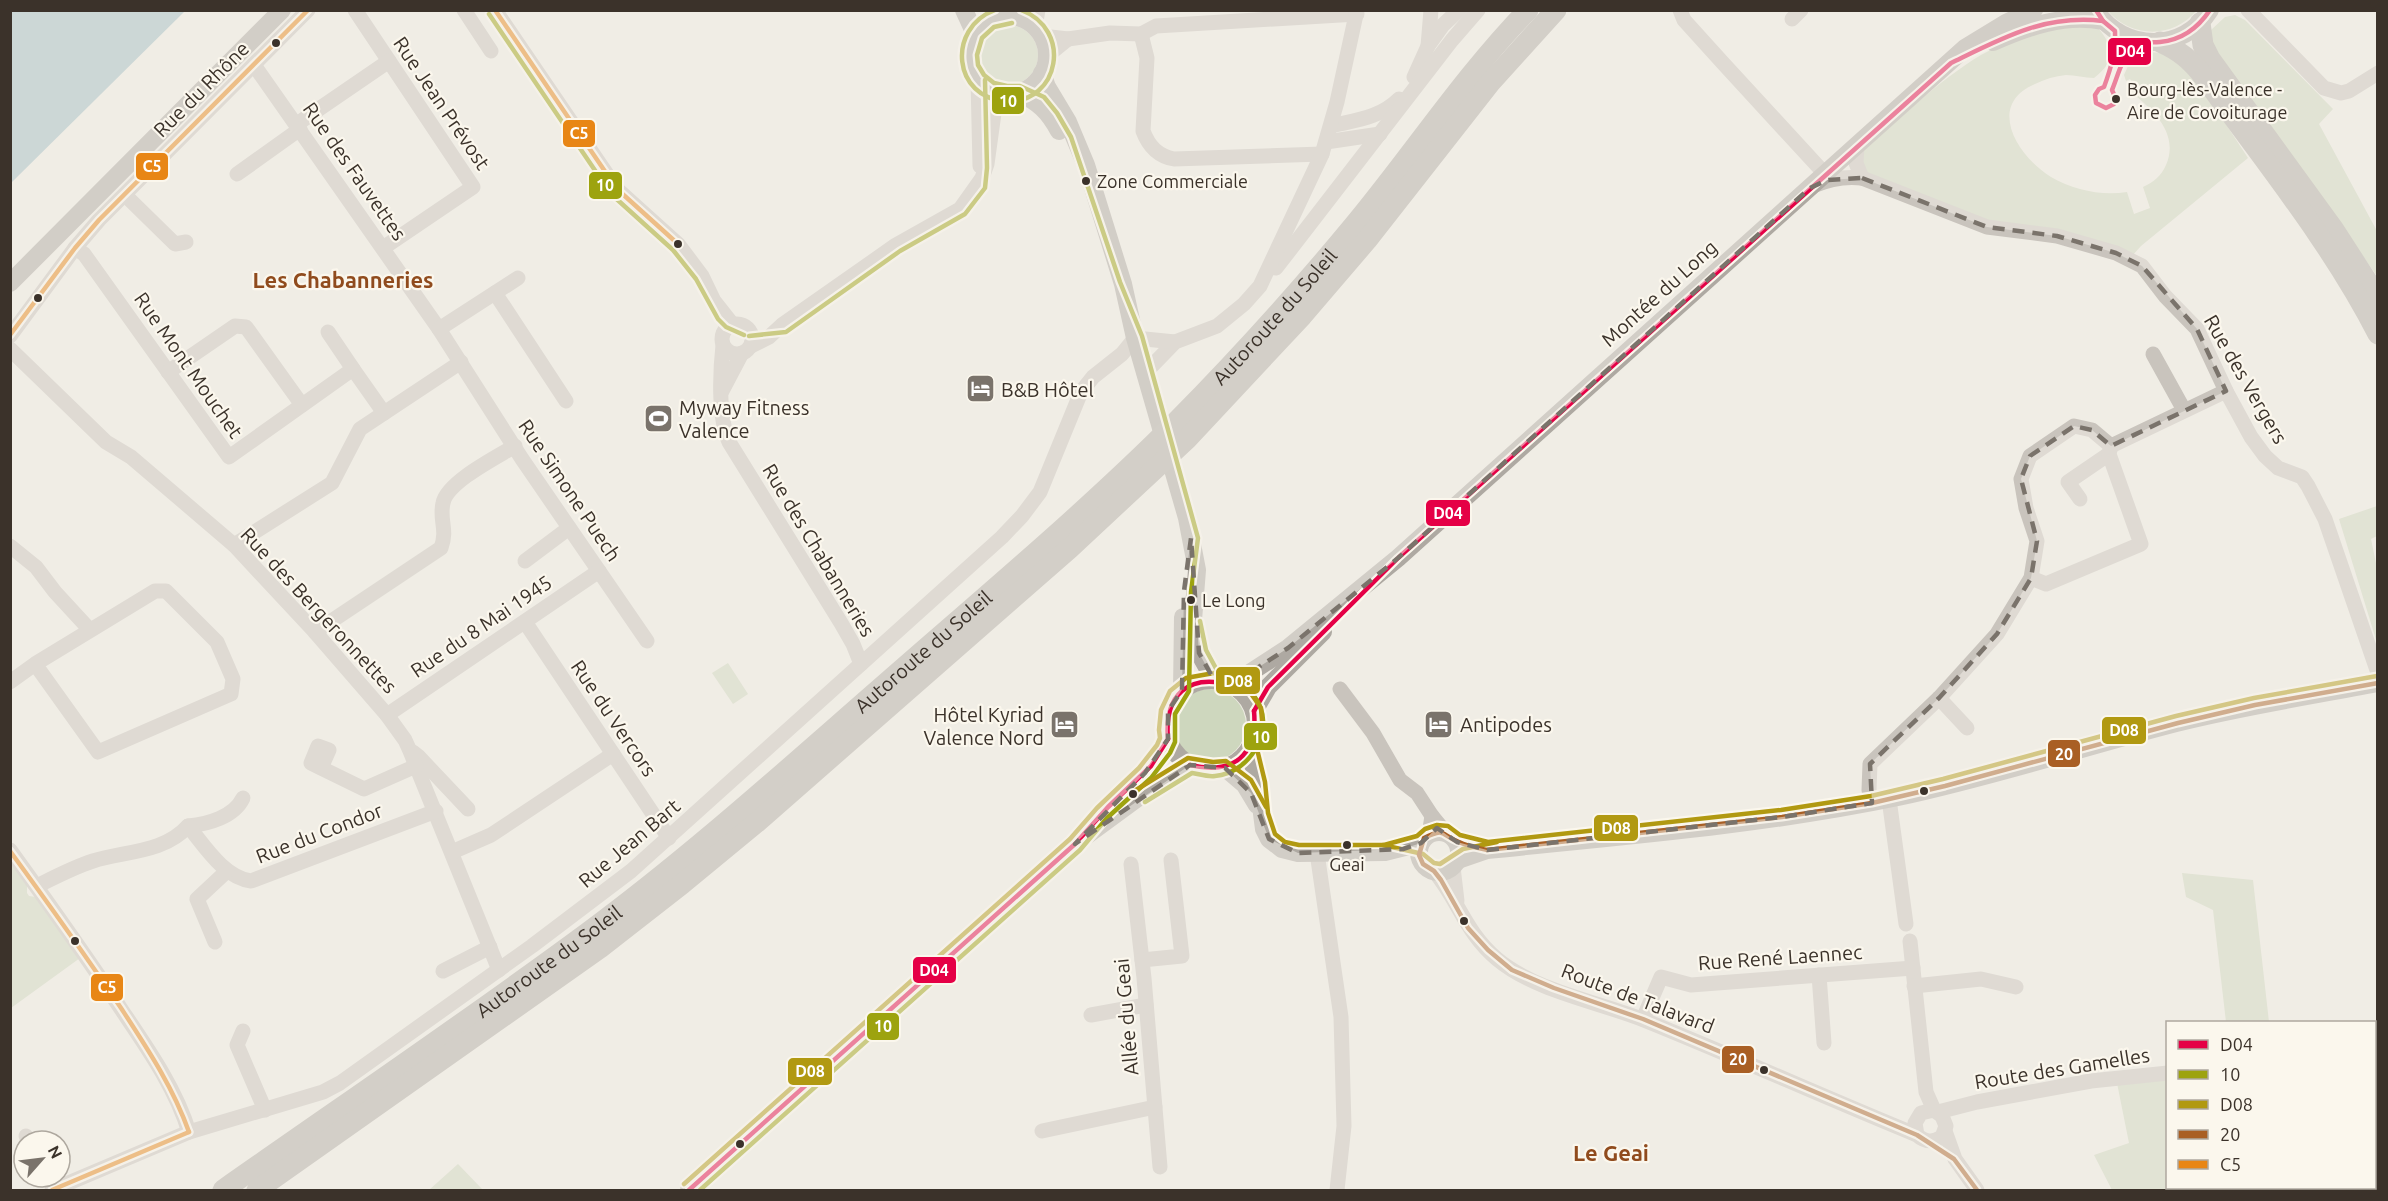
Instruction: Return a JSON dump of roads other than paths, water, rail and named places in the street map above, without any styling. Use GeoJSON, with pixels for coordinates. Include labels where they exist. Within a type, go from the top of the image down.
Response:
{"type":"FeatureCollection","features":[{"type":"Feature","properties":{"kind":"highway","name":"Autoroute du Soleil"},"geometry":{"type":"LineString","coordinates":[[223,1191],[579,940],[670,869],[744,808],[1049,540],[1180,417],[1303,285],[1354,225],[1475,71],[1528,10]]}},
{"type":"Feature","properties":{"kind":"highway","name":"Autoroute du Soleil"},"geometry":{"type":"LineString","coordinates":[[257,1191],[600,948],[682,884],[756,823],[923,677],[1156,468],[1309,307],[1367,240],[1490,82],[1556,10]]}},
{"type":"Feature","properties":{"kind":"highway"},"geometry":{"type":"LineString","coordinates":[[2205,17],[2203,45],[2210,59],[2334,230],[2378,298]]}},
{"type":"Feature","properties":{"kind":"highway"},"geometry":{"type":"LineString","coordinates":[[2160,42],[2190,59],[2204,77],[2326,248],[2359,298],[2378,334]]}},
{"type":"Feature","properties":{"kind":"main road"},"geometry":{"type":"LineString","coordinates":[[10,283],[282,10]]}},
{"type":"Feature","properties":{"kind":"main road"},"geometry":{"type":"LineString","coordinates":[[964,10],[975,34]]}},
{"type":"Feature","properties":{"kind":"main road","name":"Montée du Long"},"geometry":{"type":"LineString","coordinates":[[1223,682],[1288,648],[1398,558],[1980,37],[2034,10]]}},
{"type":"Feature","properties":{"kind":"main road"},"geometry":{"type":"LineString","coordinates":[[1135,339],[1113,285],[1064,140],[1046,110],[1030,97],[991,90],[978,80],[969,61],[970,47],[975,34],[981,26],[1004,13],[1038,25],[1047,87],[1068,122],[1086,165],[1123,284],[1135,339],[1191,538],[1197,570],[1193,620],[1199,653],[1223,682],[1249,700],[1254,711],[1256,731],[1243,757],[1225,768],[1202,769],[1190,765],[1181,758],[1168,739],[1166,729],[1168,711],[1182,690],[1197,682],[1223,682]]}},
{"type":"Feature","properties":{"kind":"main road"},"geometry":{"type":"LineString","coordinates":[[2099,16],[2127,38],[2142,42],[2160,42],[2182,36],[2205,17]]}},
{"type":"Feature","properties":{"kind":"main road","name":"Montée du Long"},"geometry":{"type":"LineString","coordinates":[[1951,63],[1994,41],[2052,21],[2099,16]]}},
{"type":"Feature","properties":{"kind":"main road"},"geometry":{"type":"LineString","coordinates":[[1012,93],[1032,85],[1045,65]]}},
{"type":"Feature","properties":{"kind":"main road"},"geometry":{"type":"LineString","coordinates":[[1182,690],[1184,591],[1191,538]]}},
{"type":"Feature","properties":{"kind":"main road","name":"Montée du Long"},"geometry":{"type":"LineString","coordinates":[[1254,711],[1268,687],[1398,558]]}},
{"type":"Feature","properties":{"kind":"main road"},"geometry":{"type":"LineString","coordinates":[[1249,749],[1258,783],[1264,829],[1274,844],[1290,852],[1487,850],[1782,818],[1880,801],[1946,786],[2178,723],[2255,705],[2378,683]]}},
{"type":"Feature","properties":{"kind":"main road"},"geometry":{"type":"LineString","coordinates":[[1076,844],[1102,813],[1151,766],[1164,749],[1168,739]]}},
{"type":"Feature","properties":{"kind":"main road"},"geometry":{"type":"LineString","coordinates":[[689,1191],[1076,844],[1154,786],[1190,765]]}},
{"type":"Feature","properties":{"kind":"main road"},"geometry":{"type":"LineString","coordinates":[[1225,768],[1245,784],[1261,815]]}},
{"type":"Feature","properties":{"kind":"street","name":"Rue du Rhône"},"geometry":{"type":"LineString","coordinates":[[10,336],[75,248],[308,10]]}},
{"type":"Feature","properties":{"kind":"street","name":"Rue Jean Prévost"},"geometry":{"type":"LineString","coordinates":[[355,10],[473,187],[383,248]]}},
{"type":"Feature","properties":{"kind":"street"},"geometry":{"type":"LineString","coordinates":[[464,10],[491,51]]}},
{"type":"Feature","properties":{"kind":"street"},"geometry":{"type":"LineString","coordinates":[[495,10],[617,189],[678,244],[702,276],[732,333],[731,353],[746,350],[769,337],[782,325],[896,245],[960,209],[978,187],[987,164],[995,106],[1012,93]]}},
{"type":"Feature","properties":{"kind":"street"},"geometry":{"type":"LineString","coordinates":[[1331,126],[1375,116],[1389,110],[1402,96],[1419,71],[1428,46],[1431,10]]}},
{"type":"Feature","properties":{"kind":"street"},"geometry":{"type":"LineString","coordinates":[[1106,368],[1128,362],[1134,363],[1144,371],[1174,342],[1217,326],[1244,304],[1478,10]]}},
{"type":"Feature","properties":{"kind":"street"},"geometry":{"type":"LineString","coordinates":[[2248,10],[2324,88],[2341,93],[2349,91],[2378,73]]}},
{"type":"Feature","properties":{"kind":"street"},"geometry":{"type":"LineString","coordinates":[[1428,46],[1443,25],[1458,11]]}},
{"type":"Feature","properties":{"kind":"street"},"geometry":{"type":"LineString","coordinates":[[1452,40],[1458,21],[1458,11]]}},
{"type":"Feature","properties":{"kind":"street"},"geometry":{"type":"LineString","coordinates":[[1038,25],[1068,39],[1110,33],[1141,34],[1156,26],[1357,12],[1324,148],[1260,286]]}},
{"type":"Feature","properties":{"kind":"street"},"geometry":{"type":"LineString","coordinates":[[1682,15],[1825,174]]}},
{"type":"Feature","properties":{"kind":"street"},"geometry":{"type":"LineString","coordinates":[[1141,34],[1147,58],[1143,131],[1148,142],[1164,157],[1174,159],[1324,148],[1380,134]]}},
{"type":"Feature","properties":{"kind":"street"},"geometry":{"type":"LineString","coordinates":[[1045,65],[1068,39]]}},
{"type":"Feature","properties":{"kind":"street"},"geometry":{"type":"LineString","coordinates":[[237,174],[298,126],[389,61]]}},
{"type":"Feature","properties":{"kind":"street","name":"Rue des Fauvettes"},"geometry":{"type":"LineString","coordinates":[[254,65],[461,362]]}},
{"type":"Feature","properties":{"kind":"street"},"geometry":{"type":"LineString","coordinates":[[978,80],[980,168],[978,187]]}},
{"type":"Feature","properties":{"kind":"street"},"geometry":{"type":"LineString","coordinates":[[1337,102],[1364,118]]}},
{"type":"Feature","properties":{"kind":"street"},"geometry":{"type":"LineString","coordinates":[[1810,188],[1827,180],[1862,178],[1856,163],[1857,145]]}},
{"type":"Feature","properties":{"kind":"street","name":"Rue des Vergers"},"geometry":{"type":"LineString","coordinates":[[1862,178],[1987,227],[2057,236],[2116,253],[2142,266],[2165,296],[2197,329],[2226,391],[2251,437],[2265,456],[2278,468],[2302,477],[2308,486],[2325,519],[2378,673]]}},
{"type":"Feature","properties":{"kind":"street"},"geometry":{"type":"LineString","coordinates":[[125,195],[175,244],[186,242]]}},
{"type":"Feature","properties":{"kind":"street","name":"Rue Mont Mouchet"},"geometry":{"type":"LineString","coordinates":[[75,248],[84,254],[229,457],[353,369]]}},
{"type":"Feature","properties":{"kind":"street"},"geometry":{"type":"LineString","coordinates":[[439,329],[518,278]]}},
{"type":"Feature","properties":{"kind":"street"},"geometry":{"type":"LineString","coordinates":[[495,293],[566,401]]}},
{"type":"Feature","properties":{"kind":"street"},"geometry":{"type":"LineString","coordinates":[[732,333],[782,325]]}},
{"type":"Feature","properties":{"kind":"street"},"geometry":{"type":"LineString","coordinates":[[168,372],[235,326],[246,327],[302,405]]}},
{"type":"Feature","properties":{"kind":"street"},"geometry":{"type":"LineString","coordinates":[[328,332],[384,413]]}},
{"type":"Feature","properties":{"kind":"street"},"geometry":{"type":"LineString","coordinates":[[732,333],[752,340],[746,350]]}},
{"type":"Feature","properties":{"kind":"street","name":"Rue des Chabanneries"},"geometry":{"type":"LineString","coordinates":[[732,333],[721,364],[723,429],[841,623],[861,664]]}},
{"type":"Feature","properties":{"kind":"street"},"geometry":{"type":"LineString","coordinates":[[1135,339],[1174,342]]}},
{"type":"Feature","properties":{"kind":"street","name":"Rue Jean Bart"},"geometry":{"type":"LineString","coordinates":[[51,1191],[189,1132],[323,1092],[340,1083],[499,970],[631,872],[985,554],[1022,516],[1040,492],[1081,392],[1093,377],[1106,368],[1135,339]]}},
{"type":"Feature","properties":{"kind":"street","name":"Rue des Bergeronnettes"},"geometry":{"type":"LineString","coordinates":[[10,350],[106,442],[131,457],[234,545],[315,632],[387,715],[410,751],[499,970]]}},
{"type":"Feature","properties":{"kind":"street","name":"Rue des Chabanneries"},"geometry":{"type":"LineString","coordinates":[[723,391],[746,350]]}},
{"type":"Feature","properties":{"kind":"street"},"geometry":{"type":"LineString","coordinates":[[2153,354],[2184,410]]}},
{"type":"Feature","properties":{"kind":"street"},"geometry":{"type":"LineString","coordinates":[[234,545],[332,483],[360,429],[461,362]]}},
{"type":"Feature","properties":{"kind":"street","name":"Rue Simone Puech"},"geometry":{"type":"LineString","coordinates":[[461,362],[569,528],[647,641]]}},
{"type":"Feature","properties":{"kind":"street"},"geometry":{"type":"LineString","coordinates":[[2080,499],[2068,482],[2110,450],[2184,410],[2226,391]]}},
{"type":"Feature","properties":{"kind":"street"},"geometry":{"type":"LineString","coordinates":[[1906,924],[1880,801],[1869,790],[1869,764],[1939,698],[1997,634],[2031,578],[2037,541],[2026,508],[2021,479],[2030,456],[2074,426],[2092,430],[2110,450],[2141,544],[2046,584],[2031,578]]}},
{"type":"Feature","properties":{"kind":"street"},"geometry":{"type":"LineString","coordinates":[[315,632],[441,548],[445,537],[442,505],[445,494],[455,484],[515,446]]}},
{"type":"Feature","properties":{"kind":"street"},"geometry":{"type":"LineString","coordinates":[[525,561],[569,528]]}},
{"type":"Feature","properties":{"kind":"street"},"geometry":{"type":"LineString","coordinates":[[10,546],[36,567],[55,592],[90,630]]}},
{"type":"Feature","properties":{"kind":"street","name":"Rue du 8 Mai 1945"},"geometry":{"type":"LineString","coordinates":[[387,715],[599,571]]}},
{"type":"Feature","properties":{"kind":"street"},"geometry":{"type":"LineString","coordinates":[[10,682],[34,664],[155,591],[166,591],[217,642],[233,679],[231,694],[98,752],[34,664]]}},
{"type":"Feature","properties":{"kind":"street","name":"Rue du Vercors"},"geometry":{"type":"LineString","coordinates":[[525,622],[669,838]]}},
{"type":"Feature","properties":{"kind":"street"},"geometry":{"type":"LineString","coordinates":[[1340,689],[1373,733],[1400,780],[1417,793],[1432,816],[1440,851]]}},
{"type":"Feature","properties":{"kind":"street"},"geometry":{"type":"LineString","coordinates":[[1939,698],[1967,728]]}},
{"type":"Feature","properties":{"kind":"street"},"geometry":{"type":"LineString","coordinates":[[410,751],[418,756],[468,809]]}},
{"type":"Feature","properties":{"kind":"street"},"geometry":{"type":"LineString","coordinates":[[452,852],[491,835],[613,754]]}},
{"type":"Feature","properties":{"kind":"street"},"geometry":{"type":"LineString","coordinates":[[321,768],[364,789],[416,766]]}},
{"type":"Feature","properties":{"kind":"street"},"geometry":{"type":"LineString","coordinates":[[37,886],[93,861],[151,849],[182,832],[188,826],[201,825],[233,812],[239,807],[243,798]]}},
{"type":"Feature","properties":{"kind":"street","name":"Rue du Condor"},"geometry":{"type":"LineString","coordinates":[[227,871],[239,880],[251,881],[436,812]]}},
{"type":"Feature","properties":{"kind":"street"},"geometry":{"type":"LineString","coordinates":[[188,826],[227,871],[197,899],[215,942]]}},
{"type":"Feature","properties":{"kind":"street"},"geometry":{"type":"LineString","coordinates":[[10,850],[81,947],[154,1060],[182,1113],[189,1132]]}},
{"type":"Feature","properties":{"kind":"street","name":"Route de Talavard"},"geometry":{"type":"LineString","coordinates":[[1440,851],[1460,913],[1478,940],[1512,970],[1554,988],[1643,1019],[1888,1122],[1924,1138],[1955,1159]]}},
{"type":"Feature","properties":{"kind":"street"},"geometry":{"type":"LineString","coordinates":[[1317,853],[1341,1017],[1344,1126],[1337,1191]]}},
{"type":"Feature","properties":{"kind":"street"},"geometry":{"type":"LineString","coordinates":[[1142,960],[1182,956],[1171,860]]}},
{"type":"Feature","properties":{"kind":"street","name":"Allée du Geai"},"geometry":{"type":"LineString","coordinates":[[1131,864],[1142,960],[1160,1167]]}},
{"type":"Feature","properties":{"kind":"street"},"geometry":{"type":"LineString","coordinates":[[1910,941],[1928,1113],[1915,1129],[1924,1138],[1936,1140],[1945,1129]]}},
{"type":"Feature","properties":{"kind":"street"},"geometry":{"type":"LineString","coordinates":[[442,971],[490,947]]}},
{"type":"Feature","properties":{"kind":"street","name":"Rue René Laennec"},"geometry":{"type":"LineString","coordinates":[[1643,1019],[1661,977],[1691,985],[1913,969]]}},
{"type":"Feature","properties":{"kind":"street"},"geometry":{"type":"LineString","coordinates":[[1819,975],[1824,1043]]}},
{"type":"Feature","properties":{"kind":"street"},"geometry":{"type":"LineString","coordinates":[[1914,986],[1981,979],[2016,987]]}},
{"type":"Feature","properties":{"kind":"street"},"geometry":{"type":"LineString","coordinates":[[1091,1015],[1146,1005]]}},
{"type":"Feature","properties":{"kind":"street"},"geometry":{"type":"LineString","coordinates":[[243,1031],[237,1045],[265,1110]]}},
{"type":"Feature","properties":{"kind":"street","name":"Route des Gamelles"},"geometry":{"type":"LineString","coordinates":[[1928,1113],[2091,1081],[2166,1073]]}},
{"type":"Feature","properties":{"kind":"street","name":"Route des Gamelles"},"geometry":{"type":"LineString","coordinates":[[1945,1129],[1963,1105]]}},
{"type":"Feature","properties":{"kind":"street"},"geometry":{"type":"LineString","coordinates":[[1042,1131],[1155,1107]]}},
{"type":"Feature","properties":{"kind":"street"},"geometry":{"type":"LineString","coordinates":[[1888,1122],[1928,1113],[1945,1120],[1945,1129],[1955,1159],[1977,1191]]}},
{"type":"Feature","properties":{"kind":"water"},"geometry":{"type":"Polygon","coordinates":[[[11,10],[185,10],[185,11],[11,183],[11,10]]]}},
{"type":"Feature","properties":{"kind":"place","name":"Bourg-lès-Valence - Aire de Covoiturage"},"geometry":{"type":"Point","coordinates":[2116,99]}},
{"type":"Feature","properties":{"kind":"place","name":"Zone Commerciale"},"geometry":{"type":"Point","coordinates":[1086,181]}},
{"type":"Feature","properties":{"kind":"place","name":"B&B Hôtel"},"geometry":{"type":"Point","coordinates":[980,389]}},
{"type":"Feature","properties":{"kind":"place","name":"Myway Fitness Valence"},"geometry":{"type":"Point","coordinates":[658,419]}},
{"type":"Feature","properties":{"kind":"place","name":"Le Long"},"geometry":{"type":"Point","coordinates":[1191,600]}},
{"type":"Feature","properties":{"kind":"place","name":"Antipodes"},"geometry":{"type":"Point","coordinates":[1439,724]}},
{"type":"Feature","properties":{"kind":"place","name":"Hôtel Kyriad Valence Nord"},"geometry":{"type":"Point","coordinates":[1065,725]}},
{"type":"Feature","properties":{"kind":"place","name":"Geai"},"geometry":{"type":"Point","coordinates":[1347,845]}},
{"type":"Feature","properties":{"kind":"district","name":"Les Chabanneries"},"geometry":{"type":"Point","coordinates":[343,279]}},
{"type":"Feature","properties":{"kind":"district","name":"Le Geai"},"geometry":{"type":"Point","coordinates":[1611,1152]}}]}
